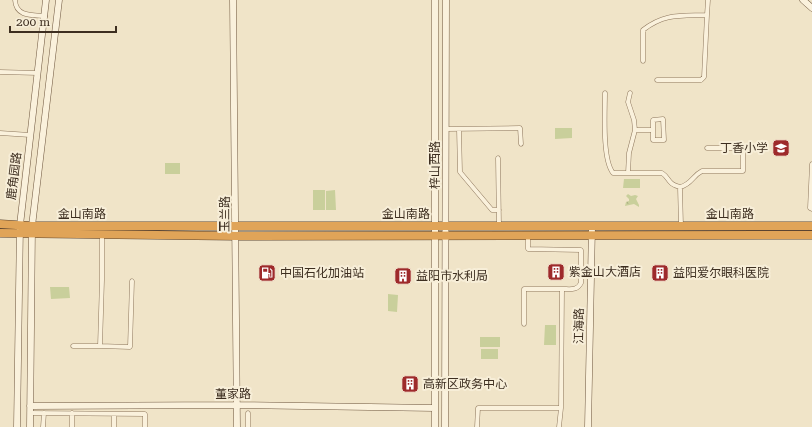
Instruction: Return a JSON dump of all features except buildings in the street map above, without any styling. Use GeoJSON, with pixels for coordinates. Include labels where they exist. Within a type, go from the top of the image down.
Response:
{"type":"FeatureCollection","features":[{"type":"Feature","properties":{"kind":"highway","name":"金山南路"},"geometry":{"type":"LineString","coordinates":[[0,224],[20,225],[32,230],[76,235],[812,235]]}},
{"type":"Feature","properties":{"kind":"highway","name":"金山南路"},"geometry":{"type":"LineString","coordinates":[[0,233],[20,234],[32,230],[76,226],[812,226]]}},
{"type":"Feature","properties":{"kind":"highway"},"geometry":{"type":"LineString","coordinates":[[76,226],[76,235]]}},
{"type":"Feature","properties":{"kind":"highway"},"geometry":{"type":"LineString","coordinates":[[186,226],[186,236]]}},
{"type":"Feature","properties":{"kind":"street"},"geometry":{"type":"LineString","coordinates":[[15,0],[19,11],[24,14],[45,16]]}},
{"type":"Feature","properties":{"kind":"street","name":"鹿角园路"},"geometry":{"type":"LineString","coordinates":[[17,427],[19,247],[21,210],[46,0]]}},
{"type":"Feature","properties":{"kind":"street","name":"鹿角园路"},"geometry":{"type":"LineString","coordinates":[[30,427],[32,230],[59,0]]}},
{"type":"Feature","properties":{"kind":"street","name":"玉兰路"},"geometry":{"type":"LineString","coordinates":[[233,0],[237,427]]}},
{"type":"Feature","properties":{"kind":"street","name":"梓山西路"},"geometry":{"type":"LineString","coordinates":[[435,0],[435,427]]}},
{"type":"Feature","properties":{"kind":"street","name":"梓山西路"},"geometry":{"type":"LineString","coordinates":[[445,427],[446,0]]}},
{"type":"Feature","properties":{"kind":"street"},"geometry":{"type":"LineString","coordinates":[[656,80],[702,80],[704,77],[708,0]]}},
{"type":"Feature","properties":{"kind":"street"},"geometry":{"type":"LineString","coordinates":[[803,0],[812,8]]}},
{"type":"Feature","properties":{"kind":"street"},"geometry":{"type":"LineString","coordinates":[[643,61],[643,30],[649,25],[666,17],[707,15]]}},
{"type":"Feature","properties":{"kind":"street"},"geometry":{"type":"LineString","coordinates":[[0,72],[50,71]]}},
{"type":"Feature","properties":{"kind":"street"},"geometry":{"type":"LineString","coordinates":[[605,93],[606,153],[607,162],[613,173],[662,173],[674,186],[680,187],[686,186],[697,174],[702,171],[743,171],[743,148],[707,148]]}},
{"type":"Feature","properties":{"kind":"street"},"geometry":{"type":"LineString","coordinates":[[628,173],[629,153],[635,130],[634,120],[628,102],[630,93]]}},
{"type":"Feature","properties":{"kind":"street"},"geometry":{"type":"LineString","coordinates":[[435,107],[446,107]]}},
{"type":"Feature","properties":{"kind":"street"},"geometry":{"type":"LineString","coordinates":[[664,119],[664,140],[653,140],[653,130],[653,120],[664,119]]}},
{"type":"Feature","properties":{"kind":"street"},"geometry":{"type":"LineString","coordinates":[[446,129],[520,128],[521,144]]}},
{"type":"Feature","properties":{"kind":"street"},"geometry":{"type":"LineString","coordinates":[[459,129],[460,172],[492,210],[499,210]]}},
{"type":"Feature","properties":{"kind":"street"},"geometry":{"type":"LineString","coordinates":[[635,130],[653,130]]}},
{"type":"Feature","properties":{"kind":"street"},"geometry":{"type":"LineString","coordinates":[[0,133],[30,135]]}},
{"type":"Feature","properties":{"kind":"street"},"geometry":{"type":"LineString","coordinates":[[498,158],[499,226]]}},
{"type":"Feature","properties":{"kind":"street"},"geometry":{"type":"LineString","coordinates":[[812,164],[810,208],[812,209]]}},
{"type":"Feature","properties":{"kind":"street"},"geometry":{"type":"LineString","coordinates":[[435,170],[446,170]]}},
{"type":"Feature","properties":{"kind":"street"},"geometry":{"type":"LineString","coordinates":[[680,187],[681,226]]}},
{"type":"Feature","properties":{"kind":"street"},"geometry":{"type":"LineString","coordinates":[[21,210],[34,211]]}},
{"type":"Feature","properties":{"kind":"street","name":"江海路"},"geometry":{"type":"LineString","coordinates":[[588,427],[592,226]]}},
{"type":"Feature","properties":{"kind":"street"},"geometry":{"type":"LineString","coordinates":[[100,346],[102,235]]}},
{"type":"Feature","properties":{"kind":"street"},"geometry":{"type":"LineString","coordinates":[[524,324],[524,289],[575,289],[578,288],[581,283],[581,250],[528,249],[528,236]]}},
{"type":"Feature","properties":{"kind":"street"},"geometry":{"type":"LineString","coordinates":[[19,247],[32,247]]}},
{"type":"Feature","properties":{"kind":"street"},"geometry":{"type":"LineString","coordinates":[[73,346],[130,347],[132,281]]}},
{"type":"Feature","properties":{"kind":"street"},"geometry":{"type":"LineString","coordinates":[[559,427],[561,408],[562,289]]}},
{"type":"Feature","properties":{"kind":"street"},"geometry":{"type":"LineString","coordinates":[[18,369],[31,369]]}},
{"type":"Feature","properties":{"kind":"street","name":"董家路"},"geometry":{"type":"LineString","coordinates":[[17,413],[30,410],[237,405],[435,408]]}},
{"type":"Feature","properties":{"kind":"street"},"geometry":{"type":"LineString","coordinates":[[477,427],[478,408],[561,408]]}},
{"type":"Feature","properties":{"kind":"street"},"geometry":{"type":"LineString","coordinates":[[30,410],[44,413],[145,414],[145,427]]}},
{"type":"Feature","properties":{"kind":"street"},"geometry":{"type":"LineString","coordinates":[[43,427],[44,413]]}},
{"type":"Feature","properties":{"kind":"street"},"geometry":{"type":"LineString","coordinates":[[72,413],[72,427]]}},
{"type":"Feature","properties":{"kind":"street"},"geometry":{"type":"LineString","coordinates":[[248,413],[248,427]]}},
{"type":"Feature","properties":{"kind":"street"},"geometry":{"type":"LineString","coordinates":[[114,414],[114,427]]}},
{"type":"Feature","properties":{"kind":"green space"},"geometry":{"type":"Polygon","coordinates":[[[555,128],[572,128],[572,138],[555,139],[555,128]]]}},
{"type":"Feature","properties":{"kind":"green space"},"geometry":{"type":"Polygon","coordinates":[[[165,163],[180,163],[180,174],[165,174],[165,163]]]}},
{"type":"Feature","properties":{"kind":"green space"},"geometry":{"type":"Polygon","coordinates":[[[624,179],[640,179],[640,188],[623,188],[624,179]]]}},
{"type":"Feature","properties":{"kind":"green space"},"geometry":{"type":"Polygon","coordinates":[[[313,190],[325,190],[325,210],[313,210],[313,190]]]}},
{"type":"Feature","properties":{"kind":"green space"},"geometry":{"type":"Polygon","coordinates":[[[335,190],[336,210],[326,210],[326,191],[335,190]]]}},
{"type":"Feature","properties":{"kind":"green space"},"geometry":{"type":"Polygon","coordinates":[[[628,194],[631,196],[638,196],[636,199],[639,207],[634,204],[625,206],[626,202],[629,201],[626,196],[628,194]]]}},
{"type":"Feature","properties":{"kind":"green space"},"geometry":{"type":"Polygon","coordinates":[[[50,287],[69,287],[70,298],[51,299],[50,287]]]}},
{"type":"Feature","properties":{"kind":"green space"},"geometry":{"type":"Polygon","coordinates":[[[388,294],[398,295],[397,312],[388,311],[388,294]]]}},
{"type":"Feature","properties":{"kind":"green space"},"geometry":{"type":"Polygon","coordinates":[[[545,325],[556,325],[556,345],[544,345],[545,325]]]}},
{"type":"Feature","properties":{"kind":"green space"},"geometry":{"type":"Polygon","coordinates":[[[480,337],[500,337],[500,347],[480,347],[480,337]]]}},
{"type":"Feature","properties":{"kind":"green space"},"geometry":{"type":"Polygon","coordinates":[[[481,349],[498,349],[498,359],[481,359],[481,349]]]}},
{"type":"Feature","properties":{"kind":"place","name":"丁香小学"},"geometry":{"type":"Point","coordinates":[781,148]}},
{"type":"Feature","properties":{"kind":"place","name":"紫金山大酒店"},"geometry":{"type":"Point","coordinates":[556,272]}},
{"type":"Feature","properties":{"kind":"place","name":"中国石化加油站"},"geometry":{"type":"Point","coordinates":[267,273]}},
{"type":"Feature","properties":{"kind":"place","name":"益阳爱尔眼科医院"},"geometry":{"type":"Point","coordinates":[660,273]}},
{"type":"Feature","properties":{"kind":"place","name":"益阳市水利局"},"geometry":{"type":"Point","coordinates":[403,276]}},
{"type":"Feature","properties":{"kind":"place","name":"高新区政务中心"},"geometry":{"type":"Point","coordinates":[410,384]}}]}
